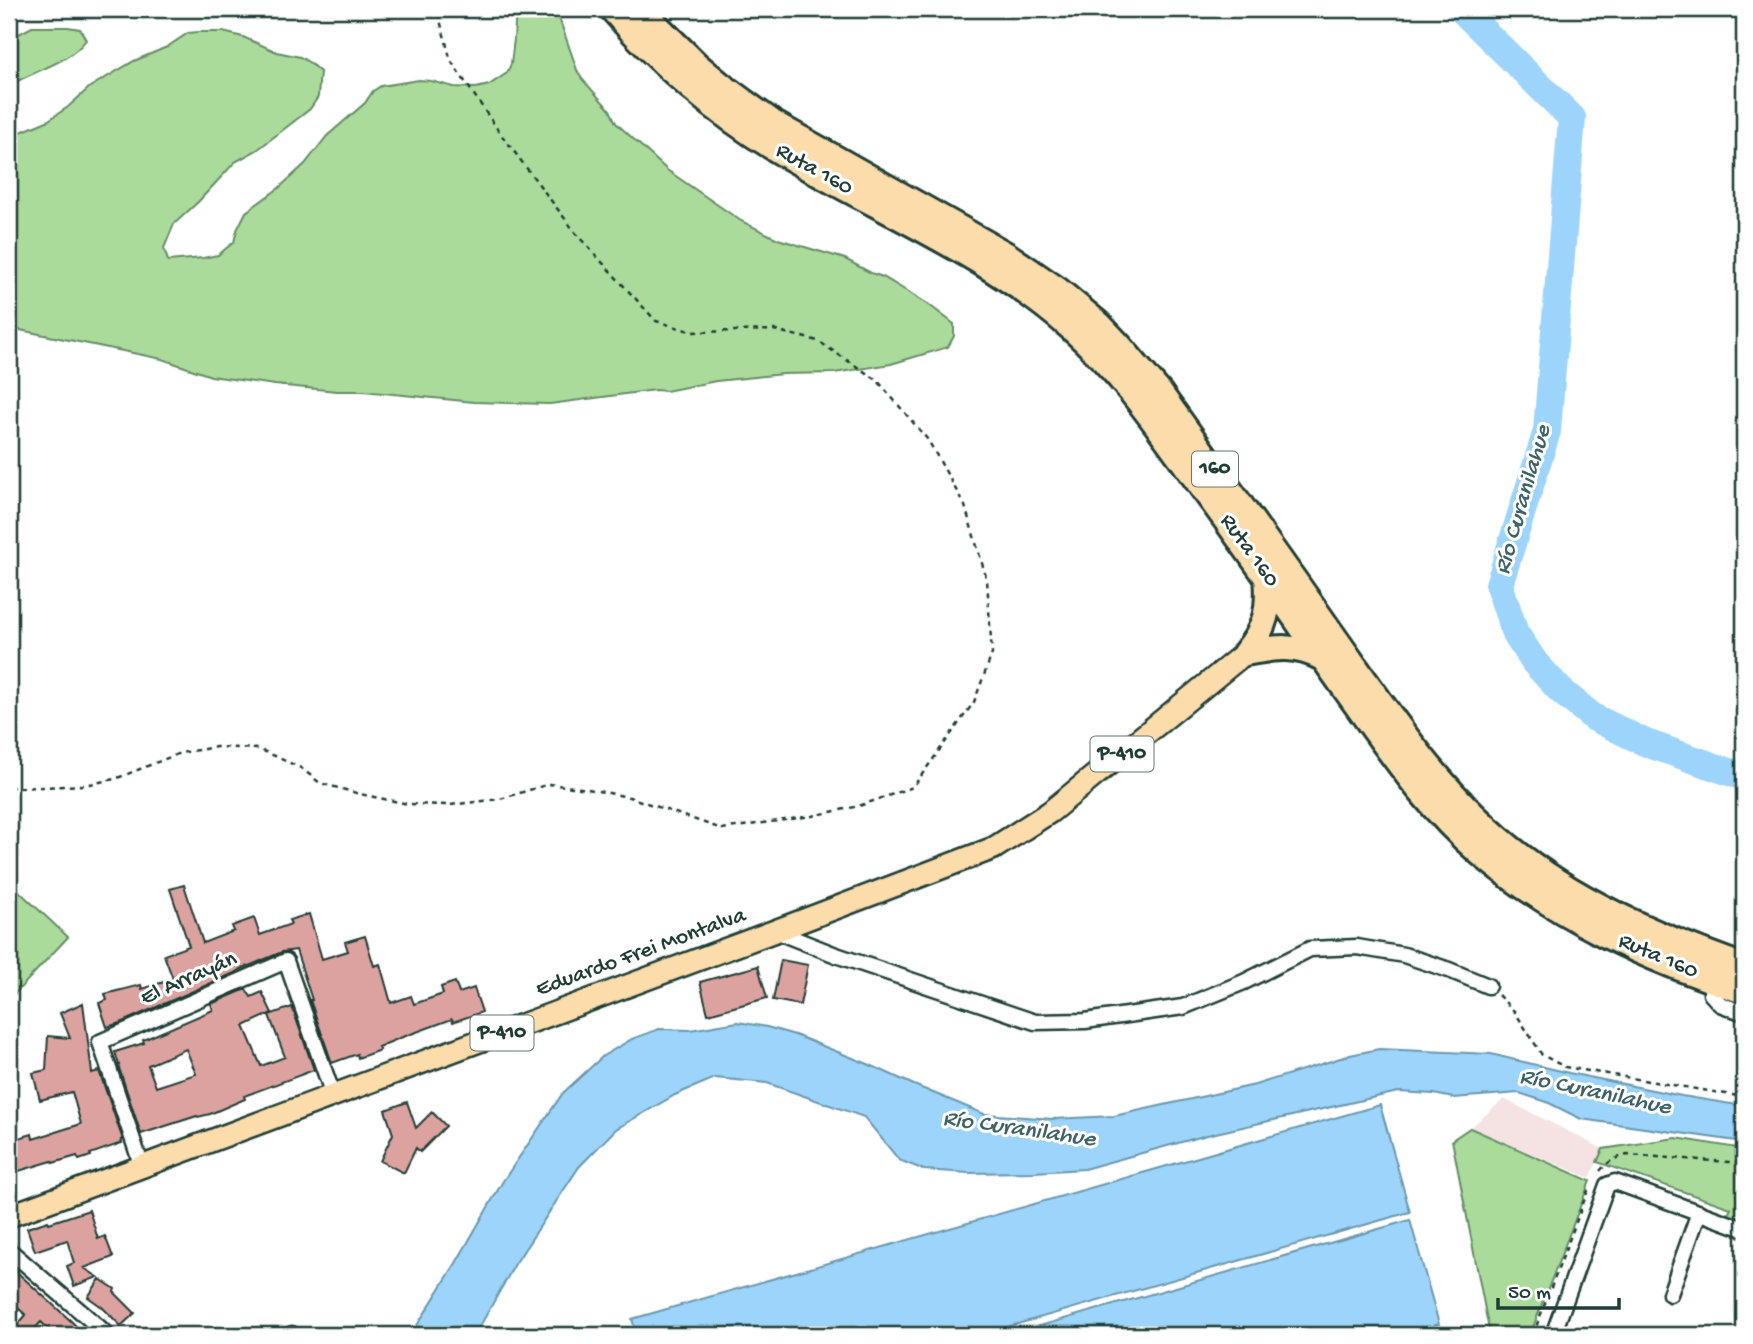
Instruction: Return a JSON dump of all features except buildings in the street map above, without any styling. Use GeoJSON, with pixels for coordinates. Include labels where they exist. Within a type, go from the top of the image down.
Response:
{"type":"FeatureCollection","features":[{"type":"Feature","properties":{"kind":"highway","name":"Ruta 160"},"geometry":{"type":"LineString","coordinates":[[612,9],[674,73],[723,114],[802,164],[997,272],[1024,290],[1070,328],[1109,366],[1144,407],[1416,786],[1451,826],[1487,859],[1570,916],[1641,952],[1744,991]]}},
{"type":"Feature","properties":{"kind":"highway","name":"Ruta 160"},"geometry":{"type":"LineString","coordinates":[[640,9],[697,65],[756,111],[801,140],[1007,255],[1058,290],[1100,325],[1160,393],[1410,742],[1462,803],[1501,840],[1550,877],[1607,911],[1663,937],[1744,967]]}},
{"type":"Feature","properties":{"kind":"highway"},"geometry":{"type":"LineString","coordinates":[[1245,653],[1265,620],[1269,596],[1267,576]]}},
{"type":"Feature","properties":{"kind":"highway"},"geometry":{"type":"LineString","coordinates":[[1245,653],[1289,647],[1313,653],[1324,659]]}},
{"type":"Feature","properties":{"kind":"main road","name":"Eduardo Frei Montalva"},"geometry":{"type":"LineString","coordinates":[[9,1216],[994,848],[1050,812],[1245,653]]}},
{"type":"Feature","properties":{"kind":"street"},"geometry":{"type":"LineString","coordinates":[[775,931],[836,956],[1035,1022],[1085,1021],[1183,1007],[1244,982],[1310,949],[1357,947],[1404,955],[1488,986]]}},
{"type":"Feature","properties":{"kind":"street","name":"El Arrayán"},"geometry":{"type":"LineString","coordinates":[[142,1167],[100,1042],[286,961],[333,1095]]}},
{"type":"Feature","properties":{"kind":"street"},"geometry":{"type":"LineString","coordinates":[[1714,981],[1711,994],[1720,1004],[1744,1013]]}},
{"type":"Feature","properties":{"kind":"street"},"geometry":{"type":"LineString","coordinates":[[1553,1335],[1607,1185],[1615,1182],[1744,1228]]}},
{"type":"Feature","properties":{"kind":"street"},"geometry":{"type":"LineString","coordinates":[[1670,1294],[1699,1212]]}},
{"type":"Feature","properties":{"kind":"street"},"geometry":{"type":"LineString","coordinates":[[9,1250],[108,1335]]}},
{"type":"Feature","properties":{"kind":"path"},"geometry":{"type":"LineString","coordinates":[[9,787],[85,785],[115,779],[180,753],[216,747],[259,749],[300,768],[320,783],[408,804],[450,805],[500,799],[550,784],[629,797],[722,829],[859,807],[913,787],[974,702],[992,654],[987,580],[965,506],[928,440],[877,380],[818,341],[774,330],[693,332],[656,321],[579,236],[499,133],[451,61],[438,9]]}},
{"type":"Feature","properties":{"kind":"path"},"geometry":{"type":"LineString","coordinates":[[1488,986],[1515,1012],[1542,1055],[1565,1067],[1744,1097]]}},
{"type":"Feature","properties":{"kind":"path"},"geometry":{"type":"LineString","coordinates":[[1598,1174],[1606,1164],[1628,1155],[1744,1163]]}},
{"type":"Feature","properties":{"kind":"path"},"geometry":{"type":"LineString","coordinates":[[1533,1335],[1586,1192],[1592,1183]]}},
{"type":"Feature","properties":{"kind":"shaded area"},"geometry":{"type":"Polygon","coordinates":[[[1504,1099],[1603,1149],[1590,1178],[1470,1128],[1504,1099]]]}},
{"type":"Feature","properties":{"kind":"green space"},"geometry":{"type":"Polygon","coordinates":[[[516,9],[556,9],[582,79],[610,110],[616,123],[667,170],[741,221],[778,239],[845,259],[883,277],[928,304],[954,324],[954,336],[948,347],[891,364],[834,373],[783,374],[716,381],[666,391],[655,390],[550,404],[474,402],[337,391],[211,376],[162,359],[20,330],[9,325],[9,137],[47,121],[90,87],[134,61],[167,47],[188,33],[223,32],[243,37],[277,52],[300,57],[320,72],[318,97],[310,109],[257,150],[235,162],[174,224],[164,248],[168,261],[218,255],[234,242],[246,212],[279,188],[305,164],[327,136],[365,103],[373,91],[381,86],[419,80],[476,88],[489,85],[507,73],[511,64],[516,9]]]}},
{"type":"Feature","properties":{"kind":"green space"},"geometry":{"type":"Polygon","coordinates":[[[32,27],[80,29],[86,40],[60,61],[9,86],[9,39],[32,27]]]}},
{"type":"Feature","properties":{"kind":"green space"},"geometry":{"type":"Polygon","coordinates":[[[9,882],[68,937],[9,1000],[9,882]]]}},
{"type":"Feature","properties":{"kind":"green space"},"geometry":{"type":"Polygon","coordinates":[[[1470,1128],[1590,1181],[1530,1335],[1490,1335],[1452,1140],[1470,1128]]]}},
{"type":"Feature","properties":{"kind":"green space"},"geometry":{"type":"Polygon","coordinates":[[[1676,1138],[1744,1149],[1744,1220],[1728,1215],[1731,1208],[1597,1162],[1603,1149],[1676,1138]]]}},
{"type":"Feature","properties":{"kind":"water"},"geometry":{"type":"Polygon","coordinates":[[[738,1022],[795,1035],[984,1114],[1053,1119],[1114,1116],[1255,1085],[1350,1055],[1379,1049],[1491,1054],[1569,1073],[1744,1106],[1744,1142],[1581,1119],[1547,1102],[1519,1093],[1453,1098],[1398,1092],[1207,1135],[1084,1169],[969,1173],[924,1170],[899,1160],[864,1117],[767,1083],[715,1078],[675,1095],[616,1129],[579,1167],[515,1264],[475,1335],[411,1335],[503,1181],[563,1093],[603,1056],[632,1039],[659,1029],[690,1030],[738,1022]]]}},
{"type":"Feature","properties":{"kind":"water"},"geometry":{"type":"Polygon","coordinates":[[[1380,1105],[1410,1212],[979,1335],[637,1335],[632,1319],[1380,1105]]]}},
{"type":"Feature","properties":{"kind":"water"},"geometry":{"type":"Polygon","coordinates":[[[1410,1220],[1439,1324],[1401,1335],[1008,1335],[1410,1220]]]}},
{"type":"Feature","properties":{"kind":"waterway","name":"Río Curanilahue"},"geometry":{"type":"LineString","coordinates":[[1461,9],[1572,118],[1547,431],[1499,585],[1515,633],[1535,663],[1561,691],[1593,717],[1646,743],[1744,777]]}}]}
